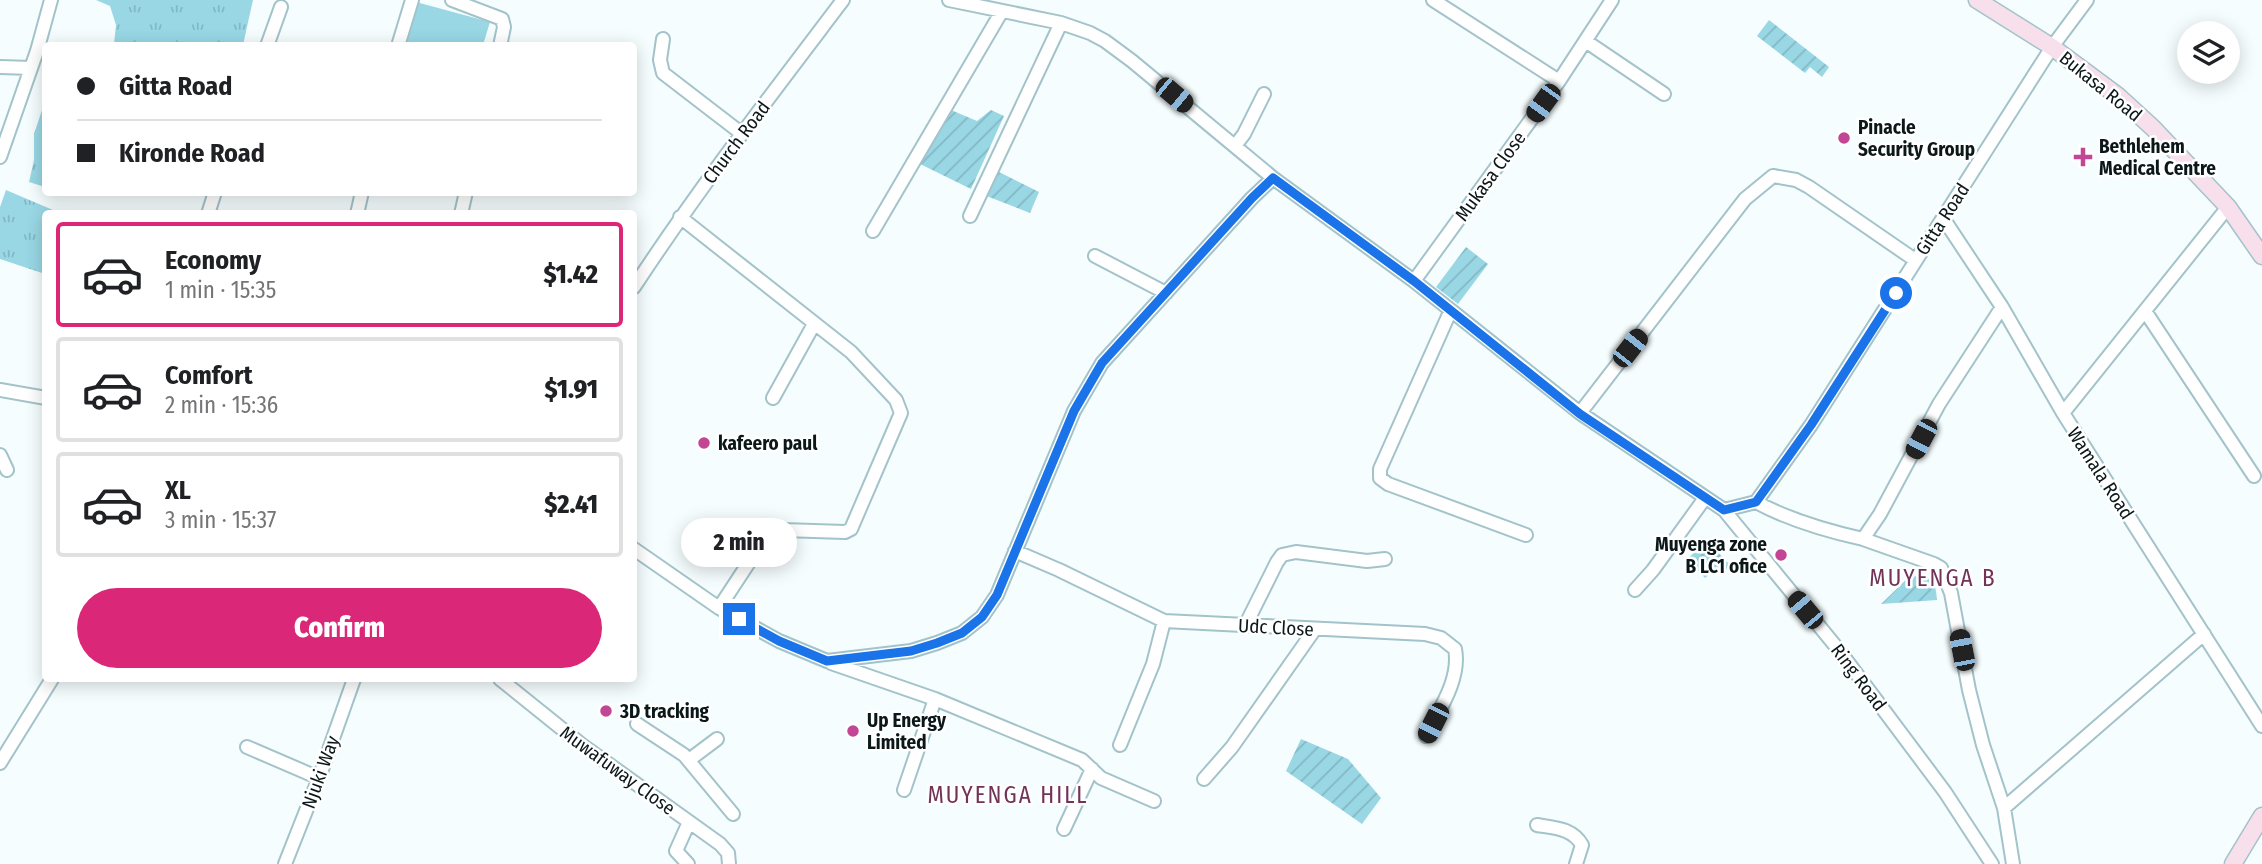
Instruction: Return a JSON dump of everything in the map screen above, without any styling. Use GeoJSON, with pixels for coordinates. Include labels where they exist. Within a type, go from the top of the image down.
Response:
{"type":"FeatureCollection","features":[{"type":"Feature","properties":{"kind":"street"},"geometry":{"type":"LineString","coordinates":[[0,157],[51,0]]}},
{"type":"Feature","properties":{"kind":"street"},"geometry":{"type":"LineString","coordinates":[[398,42],[412,0]]}},
{"type":"Feature","properties":{"kind":"street"},"geometry":{"type":"LineString","coordinates":[[452,0],[502,19],[504,27],[501,42]]}},
{"type":"Feature","properties":{"kind":"street","name":"Church Road"},"geometry":{"type":"LineString","coordinates":[[637,283],[680,217],[741,132],[843,0]]}},
{"type":"Feature","properties":{"kind":"street","name":"Ring Road"},"geometry":{"type":"LineString","coordinates":[[950,0],[1061,23],[1105,41],[1273,178],[1414,281],[1580,414],[1724,510],[1838,649],[1945,792],[1992,864]]}},
{"type":"Feature","properties":{"kind":"street"},"geometry":{"type":"LineString","coordinates":[[1433,0],[1559,81]]}},
{"type":"Feature","properties":{"kind":"street","name":"Mukasa Close"},"geometry":{"type":"LineString","coordinates":[[1414,281],[1587,42],[1612,0]]}},
{"type":"Feature","properties":{"kind":"street","name":"Bukasa Road"},"geometry":{"type":"LineString","coordinates":[[1977,0],[2052,47],[2118,96],[2153,128],[2228,207],[2262,256]]}},
{"type":"Feature","properties":{"kind":"street","name":"Gitta Road"},"geometry":{"type":"LineString","coordinates":[[1756,502],[1811,425],[2052,47],[2087,0]]}},
{"type":"Feature","properties":{"kind":"street"},"geometry":{"type":"LineString","coordinates":[[268,42],[281,7]]}},
{"type":"Feature","properties":{"kind":"street"},"geometry":{"type":"LineString","coordinates":[[873,231],[1002,11]]}},
{"type":"Feature","properties":{"kind":"street"},"geometry":{"type":"LineString","coordinates":[[970,216],[1061,23]]}},
{"type":"Feature","properties":{"kind":"street"},"geometry":{"type":"LineString","coordinates":[[663,39],[660,60],[663,73],[741,132]]}},
{"type":"Feature","properties":{"kind":"street"},"geometry":{"type":"LineString","coordinates":[[1587,42],[1664,94]]}},
{"type":"Feature","properties":{"kind":"street"},"geometry":{"type":"LineString","coordinates":[[0,67],[31,68]]}},
{"type":"Feature","properties":{"kind":"street"},"geometry":{"type":"LineString","coordinates":[[1234,146],[1244,134],[1264,94]]}},
{"type":"Feature","properties":{"kind":"street"},"geometry":{"type":"LineString","coordinates":[[1580,414],[1745,199],[1773,176],[1796,180],[1809,187],[1915,260]]}},
{"type":"Feature","properties":{"kind":"street"},"geometry":{"type":"LineString","coordinates":[[827,661],[911,651],[962,633],[982,617],[997,595],[1074,411],[1102,363],[1273,178]]}},
{"type":"Feature","properties":{"kind":"street"},"geometry":{"type":"LineString","coordinates":[[2063,413],[2228,207]]}},
{"type":"Feature","properties":{"kind":"street"},"geometry":{"type":"LineString","coordinates":[[680,217],[851,352],[897,400],[900,408],[899,418],[851,529],[845,532],[782,530],[767,534],[719,608]]}},
{"type":"Feature","properties":{"kind":"street","name":"Wamala Road"},"geometry":{"type":"LineString","coordinates":[[1943,218],[2262,726]]}},
{"type":"Feature","properties":{"kind":"street"},"geometry":{"type":"LineString","coordinates":[[1095,256],[1166,293]]}},
{"type":"Feature","properties":{"kind":"street"},"geometry":{"type":"LineString","coordinates":[[1863,539],[1880,514],[1939,404],[2001,307]]}},
{"type":"Feature","properties":{"kind":"street"},"geometry":{"type":"LineString","coordinates":[[2145,311],[2254,476]]}},
{"type":"Feature","properties":{"kind":"street"},"geometry":{"type":"LineString","coordinates":[[1450,312],[1380,469],[1380,478],[1388,484],[1526,535]]}},
{"type":"Feature","properties":{"kind":"street"},"geometry":{"type":"LineString","coordinates":[[772,398],[814,324]]}},
{"type":"Feature","properties":{"kind":"street"},"geometry":{"type":"LineString","coordinates":[[0,390],[42,397]]}},
{"type":"Feature","properties":{"kind":"street"},"geometry":{"type":"LineString","coordinates":[[0,455],[7,470]]}},
{"type":"Feature","properties":{"kind":"street"},"geometry":{"type":"LineString","coordinates":[[1635,590],[1653,570],[1705,498]]}},
{"type":"Feature","properties":{"kind":"street"},"geometry":{"type":"LineString","coordinates":[[1724,510],[1756,502],[1779,514],[1838,534],[1863,539],[1941,568],[1951,593],[1978,723],[2004,808],[2013,864]]}},
{"type":"Feature","properties":{"kind":"street"},"geometry":{"type":"LineString","coordinates":[[637,551],[719,608],[779,641],[935,699],[1082,760],[1101,778],[1154,802]]}},
{"type":"Feature","properties":{"kind":"street","name":"Udc Close"},"geometry":{"type":"LineString","coordinates":[[1015,551],[1164,621],[1425,634],[1450,642],[1455,649],[1456,667],[1448,691],[1426,736]]}},
{"type":"Feature","properties":{"kind":"street"},"geometry":{"type":"LineString","coordinates":[[1246,624],[1282,555],[1296,552],[1367,561],[1385,559]]}},
{"type":"Feature","properties":{"kind":"street"},"geometry":{"type":"LineString","coordinates":[[1120,745],[1153,664],[1164,621]]}},
{"type":"Feature","properties":{"kind":"street"},"geometry":{"type":"LineString","coordinates":[[1204,779],[1232,747],[1315,629]]}},
{"type":"Feature","properties":{"kind":"street"},"geometry":{"type":"LineString","coordinates":[[2004,808],[2204,634]]}},
{"type":"Feature","properties":{"kind":"street"},"geometry":{"type":"LineString","coordinates":[[0,763],[50,682]]}},
{"type":"Feature","properties":{"kind":"street","name":"Njuki Way"},"geometry":{"type":"LineString","coordinates":[[285,864],[353,682]]}},
{"type":"Feature","properties":{"kind":"street","name":"Muwafuway Close"},"geometry":{"type":"LineString","coordinates":[[504,682],[582,745],[720,844],[728,853],[729,864]]}},
{"type":"Feature","properties":{"kind":"street"},"geometry":{"type":"LineString","coordinates":[[904,790],[935,699]]}},
{"type":"Feature","properties":{"kind":"street"},"geometry":{"type":"LineString","coordinates":[[638,724],[689,760],[733,814]]}},
{"type":"Feature","properties":{"kind":"street"},"geometry":{"type":"LineString","coordinates":[[689,760],[717,739]]}},
{"type":"Feature","properties":{"kind":"street"},"geometry":{"type":"LineString","coordinates":[[247,747],[319,778]]}},
{"type":"Feature","properties":{"kind":"street"},"geometry":{"type":"LineString","coordinates":[[1064,830],[1092,769]]}},
{"type":"Feature","properties":{"kind":"street"},"geometry":{"type":"LineString","coordinates":[[2233,864],[2262,816]]}},
{"type":"Feature","properties":{"kind":"street"},"geometry":{"type":"LineString","coordinates":[[688,864],[676,851],[689,822]]}},
{"type":"Feature","properties":{"kind":"street"},"geometry":{"type":"LineString","coordinates":[[1537,825],[1562,829],[1577,836],[1583,845],[1578,861]]}},
{"type":"Feature","properties":{"kind":"green space"},"geometry":{"type":"Polygon","coordinates":[[[96,0],[253,0],[244,42],[114,42],[116,25],[110,6],[96,0]]]}},
{"type":"Feature","properties":{"kind":"green space"},"geometry":{"type":"Polygon","coordinates":[[[416,2],[490,22],[484,42],[406,42],[416,2]]]}},
{"type":"Feature","properties":{"kind":"green space"},"geometry":{"type":"Polygon","coordinates":[[[1769,20],[1829,67],[1822,77],[1810,67],[1805,73],[1757,36],[1769,20]]]}},
{"type":"Feature","properties":{"kind":"green space"},"geometry":{"type":"Polygon","coordinates":[[[42,110],[42,186],[29,182],[34,160],[34,134],[42,110]]]}},
{"type":"Feature","properties":{"kind":"green space"},"geometry":{"type":"Polygon","coordinates":[[[951,110],[977,121],[991,110],[1004,116],[971,189],[918,163],[951,110]]]}},
{"type":"Feature","properties":{"kind":"green space"},"geometry":{"type":"Polygon","coordinates":[[[995,170],[1039,192],[1030,213],[984,195],[995,170]]]}},
{"type":"Feature","properties":{"kind":"green space"},"geometry":{"type":"Polygon","coordinates":[[[6,190],[53,210],[42,210],[42,273],[0,259],[0,207],[6,190]]]}},
{"type":"Feature","properties":{"kind":"green space"},"geometry":{"type":"Polygon","coordinates":[[[1466,247],[1488,264],[1458,304],[1436,287],[1466,247]]]}},
{"type":"Feature","properties":{"kind":"green space"},"geometry":{"type":"Polygon","coordinates":[[[1707,541],[1730,565],[1722,574],[1716,568],[1705,578],[1687,559],[1707,541]]]}},
{"type":"Feature","properties":{"kind":"green space"},"geometry":{"type":"Polygon","coordinates":[[[1909,577],[1928,578],[1933,583],[1937,600],[1881,604],[1909,577]]]}},
{"type":"Feature","properties":{"kind":"green space"},"geometry":{"type":"Polygon","coordinates":[[[1301,739],[1348,759],[1381,798],[1362,824],[1286,771],[1301,739]]]}},
{"type":"Feature","properties":{"kind":"place","name":"Pinacle Security Group"},"geometry":{"type":"Point","coordinates":[1844,138]}},
{"type":"Feature","properties":{"kind":"place","name":"Bethlehem Medical Centre"},"geometry":{"type":"Point","coordinates":[2083,157]}},
{"type":"Feature","properties":{"kind":"place","name":"kafeero paul"},"geometry":{"type":"Point","coordinates":[704,443]}},
{"type":"Feature","properties":{"kind":"place","name":"Muyenga zone B LC1 ofice"},"geometry":{"type":"Point","coordinates":[1781,555]}},
{"type":"Feature","properties":{"kind":"place","name":"3D tracking"},"geometry":{"type":"Point","coordinates":[606,711]}},
{"type":"Feature","properties":{"kind":"place","name":"Up Energy Limited"},"geometry":{"type":"Point","coordinates":[853,731]}},
{"type":"Feature","properties":{"kind":"district","name":"MUYENGA B"},"geometry":{"type":"Point","coordinates":[1933,578]}},
{"type":"Feature","properties":{"kind":"district","name":"MUYENGA HILL"},"geometry":{"type":"Point","coordinates":[1008,795]}},
{"type":"Feature","properties":{"kind":"route"},"geometry":{"type":"LineString","coordinates":[[739,619],[779,641],[827,661],[911,651],[962,633],[982,617],[997,595],[1074,411],[1102,363],[1273,178],[1414,281],[1580,414],[1724,510],[1737,509],[1756,502],[1811,425],[1896,293]]}}]}
